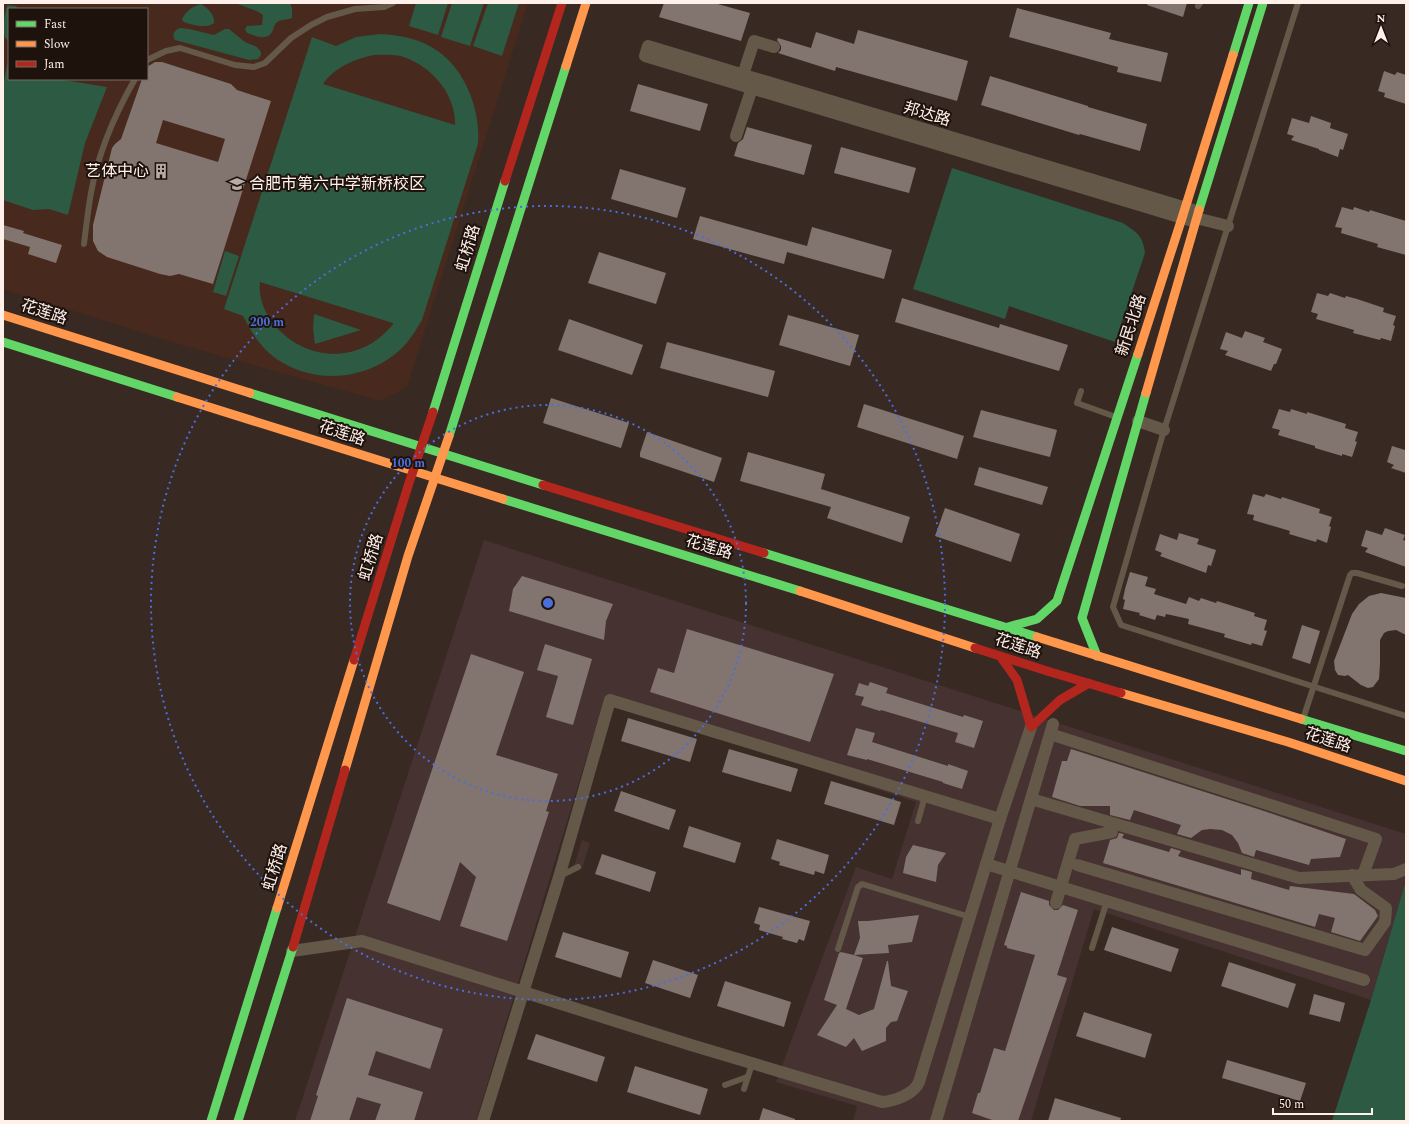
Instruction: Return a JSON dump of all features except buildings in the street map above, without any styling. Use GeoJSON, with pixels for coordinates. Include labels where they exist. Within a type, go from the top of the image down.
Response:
{"type":"FeatureCollection","features":[{"type":"Feature","properties":{"kind":"main road","name":"虹桥路"},"geometry":{"type":"LineString","coordinates":[[211,1121],[399,552],[434,478],[443,454],[457,372],[562,3]]}},
{"type":"Feature","properties":{"kind":"main road","name":"虹桥路"},"geometry":{"type":"LineString","coordinates":[[238,1121],[292,950],[399,552],[413,471],[422,447],[457,372],[586,3]]}},
{"type":"Feature","properties":{"kind":"main road","name":"新民北路"},"geometry":{"type":"LineString","coordinates":[[1008,628],[1037,619],[1057,601],[1183,213],[1249,3]]}},
{"type":"Feature","properties":{"kind":"main road","name":"新民北路"},"geometry":{"type":"LineString","coordinates":[[1097,656],[1082,618],[1196,217],[1263,3]]}},
{"type":"Feature","properties":{"kind":"main road","name":"花莲路"},"geometry":{"type":"LineString","coordinates":[[3,315],[334,423],[422,447],[522,485],[1008,628],[1406,751]]}},
{"type":"Feature","properties":{"kind":"main road","name":"花莲路"},"geometry":{"type":"LineString","coordinates":[[3,342],[328,441],[413,471],[516,504],[813,595],[1000,656],[1288,742],[1406,781]]}},
{"type":"Feature","properties":{"kind":"main road"},"geometry":{"type":"LineString","coordinates":[[516,504],[522,485]]}},
{"type":"Feature","properties":{"kind":"main road"},"geometry":{"type":"LineString","coordinates":[[1000,656],[1018,680],[1031,727],[1060,700],[1089,683]]}},
{"type":"Feature","properties":{"kind":"street"},"geometry":{"type":"LineString","coordinates":[[743,75],[754,41],[774,47]]}},
{"type":"Feature","properties":{"kind":"street","name":"邦达路"},"geometry":{"type":"LineString","coordinates":[[1183,213],[752,88],[647,51],[743,75],[1228,226]]}},
{"type":"Feature","properties":{"kind":"street"},"geometry":{"type":"LineString","coordinates":[[736,136],[752,88]]}},
{"type":"Feature","properties":{"kind":"street"},"geometry":{"type":"LineString","coordinates":[[1138,421],[1164,430]]}},
{"type":"Feature","properties":{"kind":"street"},"geometry":{"type":"LineString","coordinates":[[484,1121],[559,877],[610,700],[1000,819]]}},
{"type":"Feature","properties":{"kind":"street"},"geometry":{"type":"LineString","coordinates":[[292,950],[362,941],[752,1064],[882,1102],[893,1100],[909,1093],[919,1082],[1000,819],[1031,727]]}},
{"type":"Feature","properties":{"kind":"street"},"geometry":{"type":"LineString","coordinates":[[936,1121],[1052,729],[1376,839],[1358,875],[1361,890],[1386,908],[1385,922],[1365,950],[1077,864]]}},
{"type":"Feature","properties":{"kind":"street"},"geometry":{"type":"LineString","coordinates":[[1031,798],[1299,878],[1394,874],[1406,869]]}},
{"type":"Feature","properties":{"kind":"street"},"geometry":{"type":"LineString","coordinates":[[1056,903],[1075,839],[1112,832]]}},
{"type":"Feature","properties":{"kind":"street"},"geometry":{"type":"LineString","coordinates":[[986,864],[1364,980]]}},
{"type":"Feature","properties":{"kind":"lane"},"geometry":{"type":"LineString","coordinates":[[148,60],[166,51],[180,48],[235,65],[254,67],[265,63],[291,38],[320,20],[346,11],[384,7],[393,3]]}},
{"type":"Feature","properties":{"kind":"lane"},"geometry":{"type":"LineString","coordinates":[[1298,3],[1164,430],[1113,607],[1121,625],[1406,716]]}},
{"type":"Feature","properties":{"kind":"lane"},"geometry":{"type":"LineString","coordinates":[[84,244],[91,192],[98,164],[114,121],[134,80]]}},
{"type":"Feature","properties":{"kind":"lane"},"geometry":{"type":"LineString","coordinates":[[1081,391],[1077,403],[1117,417]]}},
{"type":"Feature","properties":{"kind":"lane"},"geometry":{"type":"LineString","coordinates":[[1303,719],[1352,573],[1402,586]]}},
{"type":"Feature","properties":{"kind":"lane"},"geometry":{"type":"LineString","coordinates":[[918,820],[925,796]]}},
{"type":"Feature","properties":{"kind":"lane"},"geometry":{"type":"LineString","coordinates":[[559,877],[578,867]]}},
{"type":"Feature","properties":{"kind":"lane"},"geometry":{"type":"LineString","coordinates":[[838,948],[858,887],[862,884],[970,917]]}},
{"type":"Feature","properties":{"kind":"lane"},"geometry":{"type":"LineString","coordinates":[[1092,948],[1107,902]]}},
{"type":"Feature","properties":{"kind":"lane"},"geometry":{"type":"LineString","coordinates":[[744,1090],[747,1076],[752,1064]]}},
{"type":"Feature","properties":{"kind":"lane"},"geometry":{"type":"LineString","coordinates":[[725,1085],[747,1076]]}},
{"type":"Feature","properties":{"kind":"shaded area","name":"合肥市第六中学新桥校区"},"geometry":{"type":"Polygon","coordinates":[[[3,3],[528,3],[407,387],[381,401],[182,345],[3,289],[3,3]]]}},
{"type":"Feature","properties":{"kind":"shaded area"},"geometry":{"type":"Polygon","coordinates":[[[484,540],[1406,834],[1406,880],[1371,1000],[1094,909],[1031,1121],[853,1121],[857,1106],[776,1082],[856,867],[892,879],[916,802],[604,700],[476,1121],[295,1121],[484,540]]]}},
{"type":"Feature","properties":{"kind":"shaded area"},"geometry":{"type":"Polygon","coordinates":[[[582,840],[590,843],[582,869],[574,866],[582,840]]]}},
{"type":"Feature","properties":{"kind":"green space"},"geometry":{"type":"Polygon","coordinates":[[[235,3],[290,3],[292,8],[292,18],[277,22],[271,34],[268,36],[258,37],[247,33],[245,29],[247,26],[262,25],[263,15],[257,11],[235,3]]]}},
{"type":"Feature","properties":{"kind":"green space"},"geometry":{"type":"Polygon","coordinates":[[[416,3],[448,3],[438,35],[409,26],[416,3]]]}},
{"type":"Feature","properties":{"kind":"green space"},"geometry":{"type":"Polygon","coordinates":[[[452,3],[484,3],[470,46],[441,37],[452,3]]]}},
{"type":"Feature","properties":{"kind":"green space"},"geometry":{"type":"Polygon","coordinates":[[[488,3],[519,3],[502,56],[473,46],[488,3]]]}},
{"type":"Feature","properties":{"kind":"green space"},"geometry":{"type":"Polygon","coordinates":[[[201,4],[210,12],[214,23],[207,26],[199,26],[184,22],[182,20],[189,10],[201,4]]]}},
{"type":"Feature","properties":{"kind":"green space"},"geometry":{"type":"Polygon","coordinates":[[[7,6],[16,6],[17,8],[8,8],[8,40],[5,38],[4,30],[4,18],[7,6]]]}},
{"type":"Feature","properties":{"kind":"green space"},"geometry":{"type":"Polygon","coordinates":[[[180,28],[214,35],[225,29],[229,29],[245,42],[257,47],[261,52],[261,55],[258,59],[249,60],[175,40],[173,36],[174,32],[180,28]]]}},
{"type":"Feature","properties":{"kind":"green space"},"geometry":{"type":"Polygon","coordinates":[[[380,34],[408,38],[433,48],[444,56],[462,77],[468,90],[477,117],[478,144],[422,320],[413,334],[403,347],[388,359],[372,368],[337,376],[319,375],[301,371],[284,364],[269,353],[261,344],[251,331],[243,316],[224,309],[312,37],[336,46],[356,37],[380,34]],[[373,55],[358,59],[345,65],[333,73],[323,84],[455,125],[454,114],[447,92],[433,75],[424,67],[400,56],[373,55]],[[260,282],[262,303],[272,322],[285,336],[300,345],[316,351],[332,354],[349,352],[365,347],[380,337],[393,324],[393,323],[260,282]]]}},
{"type":"Feature","properties":{"kind":"green space"},"geometry":{"type":"Polygon","coordinates":[[[8,62],[8,80],[64,80],[107,87],[85,143],[68,215],[49,209],[33,210],[3,200],[3,85],[8,62]]]}},
{"type":"Feature","properties":{"kind":"green space"},"geometry":{"type":"Polygon","coordinates":[[[952,168],[1123,223],[1141,238],[1145,253],[1115,342],[1009,306],[1005,319],[913,289],[952,168]]]}},
{"type":"Feature","properties":{"kind":"green space"},"geometry":{"type":"Polygon","coordinates":[[[225,251],[239,256],[226,296],[213,292],[225,251]]]}},
{"type":"Feature","properties":{"kind":"green space"},"geometry":{"type":"Polygon","coordinates":[[[314,314],[361,330],[315,344],[313,329],[314,314]]]}},
{"type":"Feature","properties":{"kind":"green space"},"geometry":{"type":"Polygon","coordinates":[[[1406,880],[1406,1121],[1332,1121],[1371,1000],[1406,880]]]}},
{"type":"Feature","properties":{"kind":"traffic: fast"},"geometry":{"type":"LineString","coordinates":[[1233,55],[1249,3]]}},
{"type":"Feature","properties":{"kind":"traffic: fast"},"geometry":{"type":"LineString","coordinates":[[1199,210],[1263,3]]}},
{"type":"Feature","properties":{"kind":"traffic: fast"},"geometry":{"type":"LineString","coordinates":[[449,436],[566,66]]}},
{"type":"Feature","properties":{"kind":"traffic: fast"},"geometry":{"type":"LineString","coordinates":[[433,412],[505,181]]}},
{"type":"Feature","properties":{"kind":"traffic: fast"},"geometry":{"type":"LineString","coordinates":[[3,342],[177,397]]}},
{"type":"Feature","properties":{"kind":"traffic: fast"},"geometry":{"type":"LineString","coordinates":[[1008,627],[1037,619],[1057,601],[1138,354]]}},
{"type":"Feature","properties":{"kind":"traffic: fast"},"geometry":{"type":"LineString","coordinates":[[250,393],[543,485]]}},
{"type":"Feature","properties":{"kind":"traffic: fast"},"geometry":{"type":"LineString","coordinates":[[1097,656],[1082,618],[1146,393]]}},
{"type":"Feature","properties":{"kind":"traffic: fast"},"geometry":{"type":"LineString","coordinates":[[503,499],[800,591]]}},
{"type":"Feature","properties":{"kind":"traffic: fast"},"geometry":{"type":"LineString","coordinates":[[764,553],[1037,637]]}},
{"type":"Feature","properties":{"kind":"traffic: fast"},"geometry":{"type":"LineString","coordinates":[[1301,719],[1406,751]]}},
{"type":"Feature","properties":{"kind":"traffic: fast"},"geometry":{"type":"LineString","coordinates":[[211,1121],[277,908]]}},
{"type":"Feature","properties":{"kind":"traffic: fast"},"geometry":{"type":"LineString","coordinates":[[238,1121],[293,947]]}},
{"type":"Feature","properties":{"kind":"traffic: slow"},"geometry":{"type":"LineString","coordinates":[[566,66],[586,3]]}},
{"type":"Feature","properties":{"kind":"traffic: slow"},"geometry":{"type":"LineString","coordinates":[[1138,354],[1233,55]]}},
{"type":"Feature","properties":{"kind":"traffic: slow"},"geometry":{"type":"LineString","coordinates":[[1146,393],[1199,210]]}},
{"type":"Feature","properties":{"kind":"traffic: slow"},"geometry":{"type":"LineString","coordinates":[[3,315],[250,393]]}},
{"type":"Feature","properties":{"kind":"traffic: slow"},"geometry":{"type":"LineString","coordinates":[[177,397],[503,499]]}},
{"type":"Feature","properties":{"kind":"traffic: slow"},"geometry":{"type":"LineString","coordinates":[[345,770],[408,556],[449,436]]}},
{"type":"Feature","properties":{"kind":"traffic: slow"},"geometry":{"type":"LineString","coordinates":[[800,591],[975,648]]}},
{"type":"Feature","properties":{"kind":"traffic: slow"},"geometry":{"type":"LineString","coordinates":[[1037,637],[1301,719]]}},
{"type":"Feature","properties":{"kind":"traffic: slow"},"geometry":{"type":"LineString","coordinates":[[277,908],[354,660]]}},
{"type":"Feature","properties":{"kind":"traffic: slow"},"geometry":{"type":"LineString","coordinates":[[1121,693],[1288,742],[1406,781]]}},
{"type":"Feature","properties":{"kind":"traffic: jam"},"geometry":{"type":"LineString","coordinates":[[505,181],[562,3]]}},
{"type":"Feature","properties":{"kind":"traffic: jam"},"geometry":{"type":"LineString","coordinates":[[354,660],[408,486],[433,412]]}},
{"type":"Feature","properties":{"kind":"traffic: jam"},"geometry":{"type":"LineString","coordinates":[[543,485],[764,553]]}},
{"type":"Feature","properties":{"kind":"traffic: jam"},"geometry":{"type":"LineString","coordinates":[[975,648],[1121,693]]}},
{"type":"Feature","properties":{"kind":"traffic: jam"},"geometry":{"type":"LineString","coordinates":[[1000,656],[1017,680],[1031,727],[1060,700],[1089,683]]}},
{"type":"Feature","properties":{"kind":"traffic: jam"},"geometry":{"type":"LineString","coordinates":[[293,947],[345,770]]}},
{"type":"Feature","properties":{"kind":"place","name":"艺体中心"},"geometry":{"type":"Point","coordinates":[161,171]}},
{"type":"Feature","properties":{"kind":"place","name":"合肥市第六中学新桥校区"},"geometry":{"type":"Point","coordinates":[237,184]}}]}
